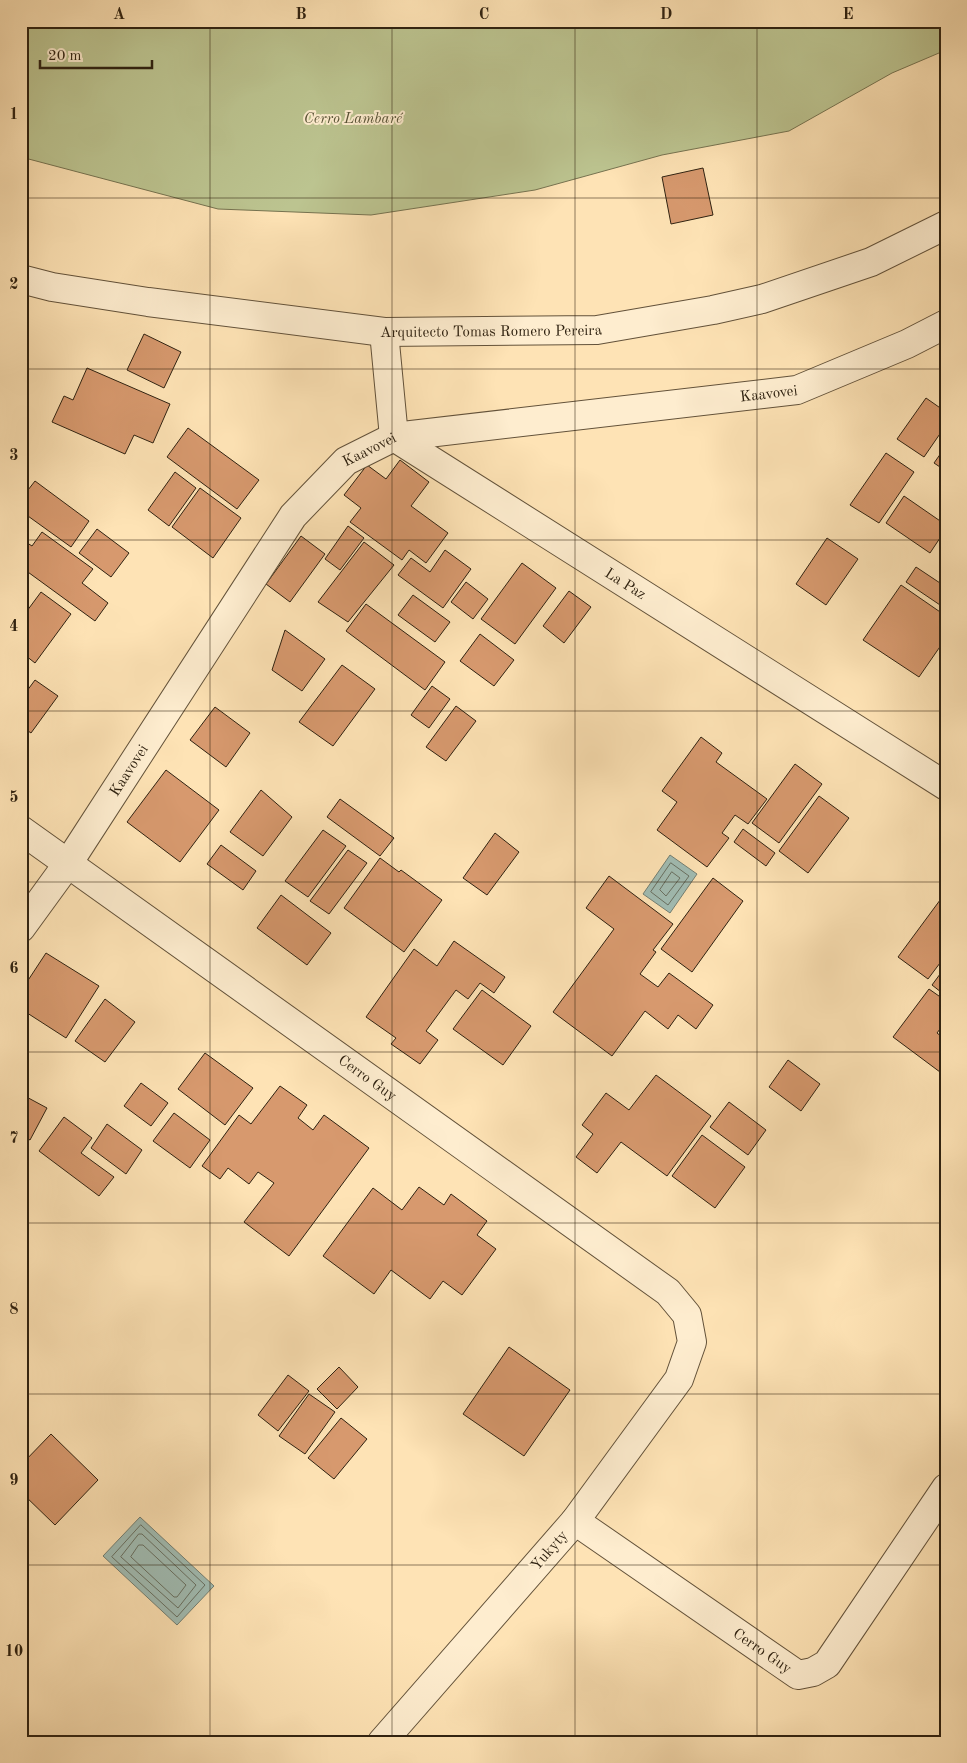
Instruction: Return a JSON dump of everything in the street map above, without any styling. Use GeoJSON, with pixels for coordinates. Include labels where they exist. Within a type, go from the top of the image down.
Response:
{"type":"FeatureCollection","features":[{"type":"Feature","properties":{"kind":"street","name":"Arquitecto Tomas Romero Pereira"},"geometry":{"type":"LineString","coordinates":[[21,279],[52,287],[148,302],[384,332],[598,330],[713,310],[762,298],[870,262],[946,225]]}},
{"type":"Feature","properties":{"kind":"street","name":"Kaavovei"},"geometry":{"type":"LineString","coordinates":[[21,928],[69,862],[293,516],[346,462],[394,437],[797,390],[907,344],[946,324]]}},
{"type":"Feature","properties":{"kind":"street"},"geometry":{"type":"LineString","coordinates":[[384,332],[394,437]]}},
{"type":"Feature","properties":{"kind":"street","name":"La Paz"},"geometry":{"type":"LineString","coordinates":[[394,437],[946,786]]}},
{"type":"Feature","properties":{"kind":"street","name":"Cerro Guy"},"geometry":{"type":"LineString","coordinates":[[21,830],[69,862],[668,1292],[687,1315],[692,1342]]}},
{"type":"Feature","properties":{"kind":"street","name":"Yukyty"},"geometry":{"type":"LineString","coordinates":[[382,1742],[575,1521],[679,1380],[692,1342]]}},
{"type":"Feature","properties":{"kind":"street","name":"Cerro Guy"},"geometry":{"type":"LineString","coordinates":[[575,1521],[798,1675],[813,1672],[827,1664],[946,1488]]}},
{"type":"Feature","properties":{"kind":"green space","name":"Cerro Lambaré"},"geometry":{"type":"Polygon","coordinates":[[[21,21],[946,21],[946,50],[892,73],[789,131],[662,155],[535,190],[371,215],[218,209],[21,157],[21,21]]]}},
{"type":"Feature","properties":{"kind":"water"},"geometry":{"type":"Polygon","coordinates":[[[670,855],[697,874],[670,913],[643,894],[670,855]]]}},
{"type":"Feature","properties":{"kind":"water"},"geometry":{"type":"Polygon","coordinates":[[[140,1517],[214,1586],[177,1625],[103,1556],[140,1517]]]}},
{"type":"Feature","properties":{"kind":"building"},"geometry":{"type":"Polygon","coordinates":[[[703,168],[713,215],[671,224],[662,177],[703,168]]]}},
{"type":"Feature","properties":{"kind":"building"},"geometry":{"type":"Polygon","coordinates":[[[144,334],[181,352],[164,388],[127,370],[144,334]]]}},
{"type":"Feature","properties":{"kind":"building"},"geometry":{"type":"Polygon","coordinates":[[[87,368],[170,404],[153,443],[134,435],[125,454],[52,422],[64,396],[73,400],[87,368]]]}},
{"type":"Feature","properties":{"kind":"building"},"geometry":{"type":"Polygon","coordinates":[[[926,398],[946,412],[946,425],[924,457],[897,439],[926,398]]]}},
{"type":"Feature","properties":{"kind":"building"},"geometry":{"type":"Polygon","coordinates":[[[188,428],[259,480],[237,509],[167,457],[188,428]]]}},
{"type":"Feature","properties":{"kind":"building"},"geometry":{"type":"Polygon","coordinates":[[[946,446],[946,471],[934,463],[946,446]]]}},
{"type":"Feature","properties":{"kind":"building"},"geometry":{"type":"Polygon","coordinates":[[[886,453],[914,472],[879,523],[850,505],[886,453]]]}},
{"type":"Feature","properties":{"kind":"building"},"geometry":{"type":"Polygon","coordinates":[[[400,460],[429,482],[411,506],[448,533],[426,563],[409,550],[402,560],[350,522],[361,508],[344,495],[367,465],[386,479],[400,460]]]}},
{"type":"Feature","properties":{"kind":"building"},"geometry":{"type":"Polygon","coordinates":[[[175,472],[196,488],[169,526],[148,510],[175,472]]]}},
{"type":"Feature","properties":{"kind":"building"},"geometry":{"type":"Polygon","coordinates":[[[35,481],[89,521],[71,547],[21,511],[21,499],[35,481]]]}},
{"type":"Feature","properties":{"kind":"building"},"geometry":{"type":"Polygon","coordinates":[[[200,488],[241,518],[213,558],[172,527],[200,488]]]}},
{"type":"Feature","properties":{"kind":"building"},"geometry":{"type":"Polygon","coordinates":[[[904,496],[946,525],[946,529],[930,553],[886,523],[904,496]]]}},
{"type":"Feature","properties":{"kind":"building"},"geometry":{"type":"Polygon","coordinates":[[[348,526],[364,538],[340,570],[325,559],[348,526]]]}},
{"type":"Feature","properties":{"kind":"building"},"geometry":{"type":"Polygon","coordinates":[[[97,529],[129,553],[111,577],[79,553],[97,529]]]}},
{"type":"Feature","properties":{"kind":"building"},"geometry":{"type":"Polygon","coordinates":[[[42,532],[93,569],[82,583],[108,603],[95,621],[21,567],[21,539],[32,546],[42,532]]]}},
{"type":"Feature","properties":{"kind":"building"},"geometry":{"type":"Polygon","coordinates":[[[301,536],[325,554],[290,602],[266,584],[301,536]]]}},
{"type":"Feature","properties":{"kind":"building"},"geometry":{"type":"Polygon","coordinates":[[[827,538],[858,559],[826,605],[796,584],[827,538]]]}},
{"type":"Feature","properties":{"kind":"building"},"geometry":{"type":"Polygon","coordinates":[[[364,542],[394,565],[348,622],[318,602],[364,542]]]}},
{"type":"Feature","properties":{"kind":"building"},"geometry":{"type":"Polygon","coordinates":[[[445,550],[471,569],[443,608],[398,575],[411,558],[430,572],[445,550]]]}},
{"type":"Feature","properties":{"kind":"building"},"geometry":{"type":"Polygon","coordinates":[[[522,563],[556,588],[515,644],[481,619],[522,563]]]}},
{"type":"Feature","properties":{"kind":"building"},"geometry":{"type":"Polygon","coordinates":[[[916,567],[946,587],[946,602],[943,607],[906,582],[916,567]]]}},
{"type":"Feature","properties":{"kind":"building"},"geometry":{"type":"Polygon","coordinates":[[[466,582],[488,599],[473,619],[451,602],[466,582]]]}},
{"type":"Feature","properties":{"kind":"building"},"geometry":{"type":"Polygon","coordinates":[[[901,585],[946,616],[946,638],[919,677],[863,640],[901,585]]]}},
{"type":"Feature","properties":{"kind":"building"},"geometry":{"type":"Polygon","coordinates":[[[569,591],[591,607],[564,643],[543,626],[569,591]]]}},
{"type":"Feature","properties":{"kind":"building"},"geometry":{"type":"Polygon","coordinates":[[[41,592],[71,614],[35,663],[21,652],[21,619],[41,592]]]}},
{"type":"Feature","properties":{"kind":"building"},"geometry":{"type":"Polygon","coordinates":[[[413,595],[450,622],[435,642],[398,615],[413,595]]]}},
{"type":"Feature","properties":{"kind":"building"},"geometry":{"type":"Polygon","coordinates":[[[366,604],[445,662],[425,690],[346,631],[366,604]]]}},
{"type":"Feature","properties":{"kind":"building"},"geometry":{"type":"Polygon","coordinates":[[[285,630],[325,659],[302,691],[272,670],[285,630]]]}},
{"type":"Feature","properties":{"kind":"building"},"geometry":{"type":"Polygon","coordinates":[[[480,634],[514,660],[494,686],[460,661],[480,634]]]}},
{"type":"Feature","properties":{"kind":"building"},"geometry":{"type":"Polygon","coordinates":[[[342,665],[375,689],[333,746],[299,722],[342,665]]]}},
{"type":"Feature","properties":{"kind":"building"},"geometry":{"type":"Polygon","coordinates":[[[35,680],[58,696],[31,733],[21,726],[21,699],[35,680]]]}},
{"type":"Feature","properties":{"kind":"building"},"geometry":{"type":"Polygon","coordinates":[[[432,686],[450,699],[429,728],[411,715],[432,686]]]}},
{"type":"Feature","properties":{"kind":"building"},"geometry":{"type":"Polygon","coordinates":[[[456,706],[476,721],[446,761],[426,747],[456,706]]]}},
{"type":"Feature","properties":{"kind":"building"},"geometry":{"type":"Polygon","coordinates":[[[215,707],[250,733],[226,767],[190,740],[215,707]]]}},
{"type":"Feature","properties":{"kind":"building"},"geometry":{"type":"Polygon","coordinates":[[[701,737],[722,753],[716,762],[767,799],[748,824],[735,815],[722,833],[729,838],[707,867],[657,830],[677,802],[662,791],[701,737]]]}},
{"type":"Feature","properties":{"kind":"building"},"geometry":{"type":"Polygon","coordinates":[[[795,764],[822,784],[779,843],[752,823],[795,764]]]}},
{"type":"Feature","properties":{"kind":"building"},"geometry":{"type":"Polygon","coordinates":[[[166,770],[219,810],[180,862],[127,822],[166,770]]]}},
{"type":"Feature","properties":{"kind":"building"},"geometry":{"type":"Polygon","coordinates":[[[261,790],[292,817],[263,856],[230,832],[261,790]]]}},
{"type":"Feature","properties":{"kind":"building"},"geometry":{"type":"Polygon","coordinates":[[[819,796],[849,818],[808,873],[779,851],[819,796]]]}},
{"type":"Feature","properties":{"kind":"building"},"geometry":{"type":"Polygon","coordinates":[[[340,799],[394,838],[380,856],[327,817],[340,799]]]}},
{"type":"Feature","properties":{"kind":"building"},"geometry":{"type":"Polygon","coordinates":[[[743,829],[775,853],[766,866],[734,842],[743,829]]]}},
{"type":"Feature","properties":{"kind":"building"},"geometry":{"type":"Polygon","coordinates":[[[323,830],[346,846],[308,897],[285,881],[323,830]]]}},
{"type":"Feature","properties":{"kind":"building"},"geometry":{"type":"Polygon","coordinates":[[[495,833],[519,852],[487,895],[463,878],[495,833]]]}},
{"type":"Feature","properties":{"kind":"building"},"geometry":{"type":"Polygon","coordinates":[[[221,845],[256,871],[243,890],[207,864],[221,845]]]}},
{"type":"Feature","properties":{"kind":"building"},"geometry":{"type":"Polygon","coordinates":[[[348,850],[367,863],[329,914],[310,901],[348,850]]]}},
{"type":"Feature","properties":{"kind":"building"},"geometry":{"type":"Polygon","coordinates":[[[380,858],[399,872],[401,870],[442,900],[404,952],[344,908],[380,858]]]}},
{"type":"Feature","properties":{"kind":"building"},"geometry":{"type":"Polygon","coordinates":[[[609,876],[673,924],[653,950],[656,952],[640,974],[658,987],[669,973],[713,1005],[696,1029],[678,1015],[668,1029],[645,1011],[612,1056],[553,1012],[614,929],[586,908],[609,876]]]}},
{"type":"Feature","properties":{"kind":"building"},"geometry":{"type":"Polygon","coordinates":[[[713,878],[743,901],[692,972],[661,949],[713,878]]]}},
{"type":"Feature","properties":{"kind":"building"},"geometry":{"type":"Polygon","coordinates":[[[946,892],[946,955],[928,979],[898,957],[946,892]]]}},
{"type":"Feature","properties":{"kind":"building"},"geometry":{"type":"Polygon","coordinates":[[[281,895],[331,933],[307,965],[257,928],[281,895]]]}},
{"type":"Feature","properties":{"kind":"building"},"geometry":{"type":"Polygon","coordinates":[[[454,941],[505,977],[494,993],[480,983],[468,999],[456,990],[426,1031],[438,1040],[420,1064],[391,1044],[396,1038],[366,1017],[414,949],[437,966],[454,941]]]}},
{"type":"Feature","properties":{"kind":"building"},"geometry":{"type":"Polygon","coordinates":[[[46,953],[99,986],[66,1038],[21,1009],[21,991],[46,953]]]}},
{"type":"Feature","properties":{"kind":"building"},"geometry":{"type":"Polygon","coordinates":[[[946,966],[946,996],[932,985],[946,966]]]}},
{"type":"Feature","properties":{"kind":"building"},"geometry":{"type":"Polygon","coordinates":[[[929,989],[946,1001],[946,1021],[937,1033],[946,1040],[944,1075],[893,1037],[929,989]]]}},
{"type":"Feature","properties":{"kind":"building"},"geometry":{"type":"Polygon","coordinates":[[[482,990],[531,1026],[503,1065],[453,1029],[482,990]]]}},
{"type":"Feature","properties":{"kind":"building"},"geometry":{"type":"Polygon","coordinates":[[[105,999],[135,1022],[105,1062],[75,1041],[105,999]]]}},
{"type":"Feature","properties":{"kind":"building"},"geometry":{"type":"Polygon","coordinates":[[[205,1053],[253,1088],[225,1125],[178,1089],[205,1053]]]}},
{"type":"Feature","properties":{"kind":"building"},"geometry":{"type":"Polygon","coordinates":[[[788,1060],[820,1084],[801,1111],[769,1087],[788,1060]]]}},
{"type":"Feature","properties":{"kind":"building"},"geometry":{"type":"Polygon","coordinates":[[[656,1075],[711,1116],[667,1176],[621,1142],[597,1173],[576,1157],[593,1134],[582,1125],[606,1093],[629,1110],[656,1075]]]}},
{"type":"Feature","properties":{"kind":"building"},"geometry":{"type":"Polygon","coordinates":[[[141,1083],[168,1103],[151,1126],[124,1106],[141,1083]]]}},
{"type":"Feature","properties":{"kind":"building"},"geometry":{"type":"Polygon","coordinates":[[[280,1086],[307,1105],[298,1118],[313,1130],[324,1115],[369,1148],[289,1256],[244,1222],[274,1183],[258,1172],[249,1184],[228,1168],[220,1179],[202,1166],[239,1115],[251,1124],[280,1086]]]}},
{"type":"Feature","properties":{"kind":"building"},"geometry":{"type":"Polygon","coordinates":[[[21,1094],[47,1108],[30,1140],[21,1135],[21,1094]]]}},
{"type":"Feature","properties":{"kind":"building"},"geometry":{"type":"Polygon","coordinates":[[[729,1102],[766,1130],[748,1155],[710,1127],[729,1102]]]}},
{"type":"Feature","properties":{"kind":"building"},"geometry":{"type":"Polygon","coordinates":[[[174,1113],[210,1140],[190,1168],[153,1141],[174,1113]]]}},
{"type":"Feature","properties":{"kind":"building"},"geometry":{"type":"Polygon","coordinates":[[[64,1117],[92,1138],[81,1153],[114,1177],[99,1196],[39,1151],[64,1117]]]}},
{"type":"Feature","properties":{"kind":"building"},"geometry":{"type":"Polygon","coordinates":[[[107,1124],[142,1150],[126,1174],[91,1148],[107,1124]]]}},
{"type":"Feature","properties":{"kind":"building"},"geometry":{"type":"Polygon","coordinates":[[[702,1135],[745,1167],[715,1208],[672,1176],[702,1135]]]}},
{"type":"Feature","properties":{"kind":"building"},"geometry":{"type":"Polygon","coordinates":[[[419,1187],[444,1205],[451,1194],[487,1221],[477,1235],[496,1249],[462,1295],[443,1281],[430,1299],[391,1270],[374,1294],[323,1256],[373,1188],[402,1210],[419,1187]]]}},
{"type":"Feature","properties":{"kind":"building"},"geometry":{"type":"Polygon","coordinates":[[[509,1347],[570,1390],[524,1456],[463,1414],[509,1347]]]}},
{"type":"Feature","properties":{"kind":"building"},"geometry":{"type":"Polygon","coordinates":[[[339,1367],[358,1387],[337,1409],[317,1389],[339,1367]]]}},
{"type":"Feature","properties":{"kind":"building"},"geometry":{"type":"Polygon","coordinates":[[[288,1375],[309,1391],[278,1431],[258,1415],[288,1375]]]}},
{"type":"Feature","properties":{"kind":"building"},"geometry":{"type":"Polygon","coordinates":[[[309,1394],[335,1412],[305,1454],[279,1436],[309,1394]]]}},
{"type":"Feature","properties":{"kind":"building"},"geometry":{"type":"Polygon","coordinates":[[[341,1418],[367,1439],[334,1479],[308,1458],[341,1418]]]}},
{"type":"Feature","properties":{"kind":"building"},"geometry":{"type":"Polygon","coordinates":[[[51,1434],[98,1480],[55,1525],[21,1492],[21,1465],[51,1434]]]}}]}
